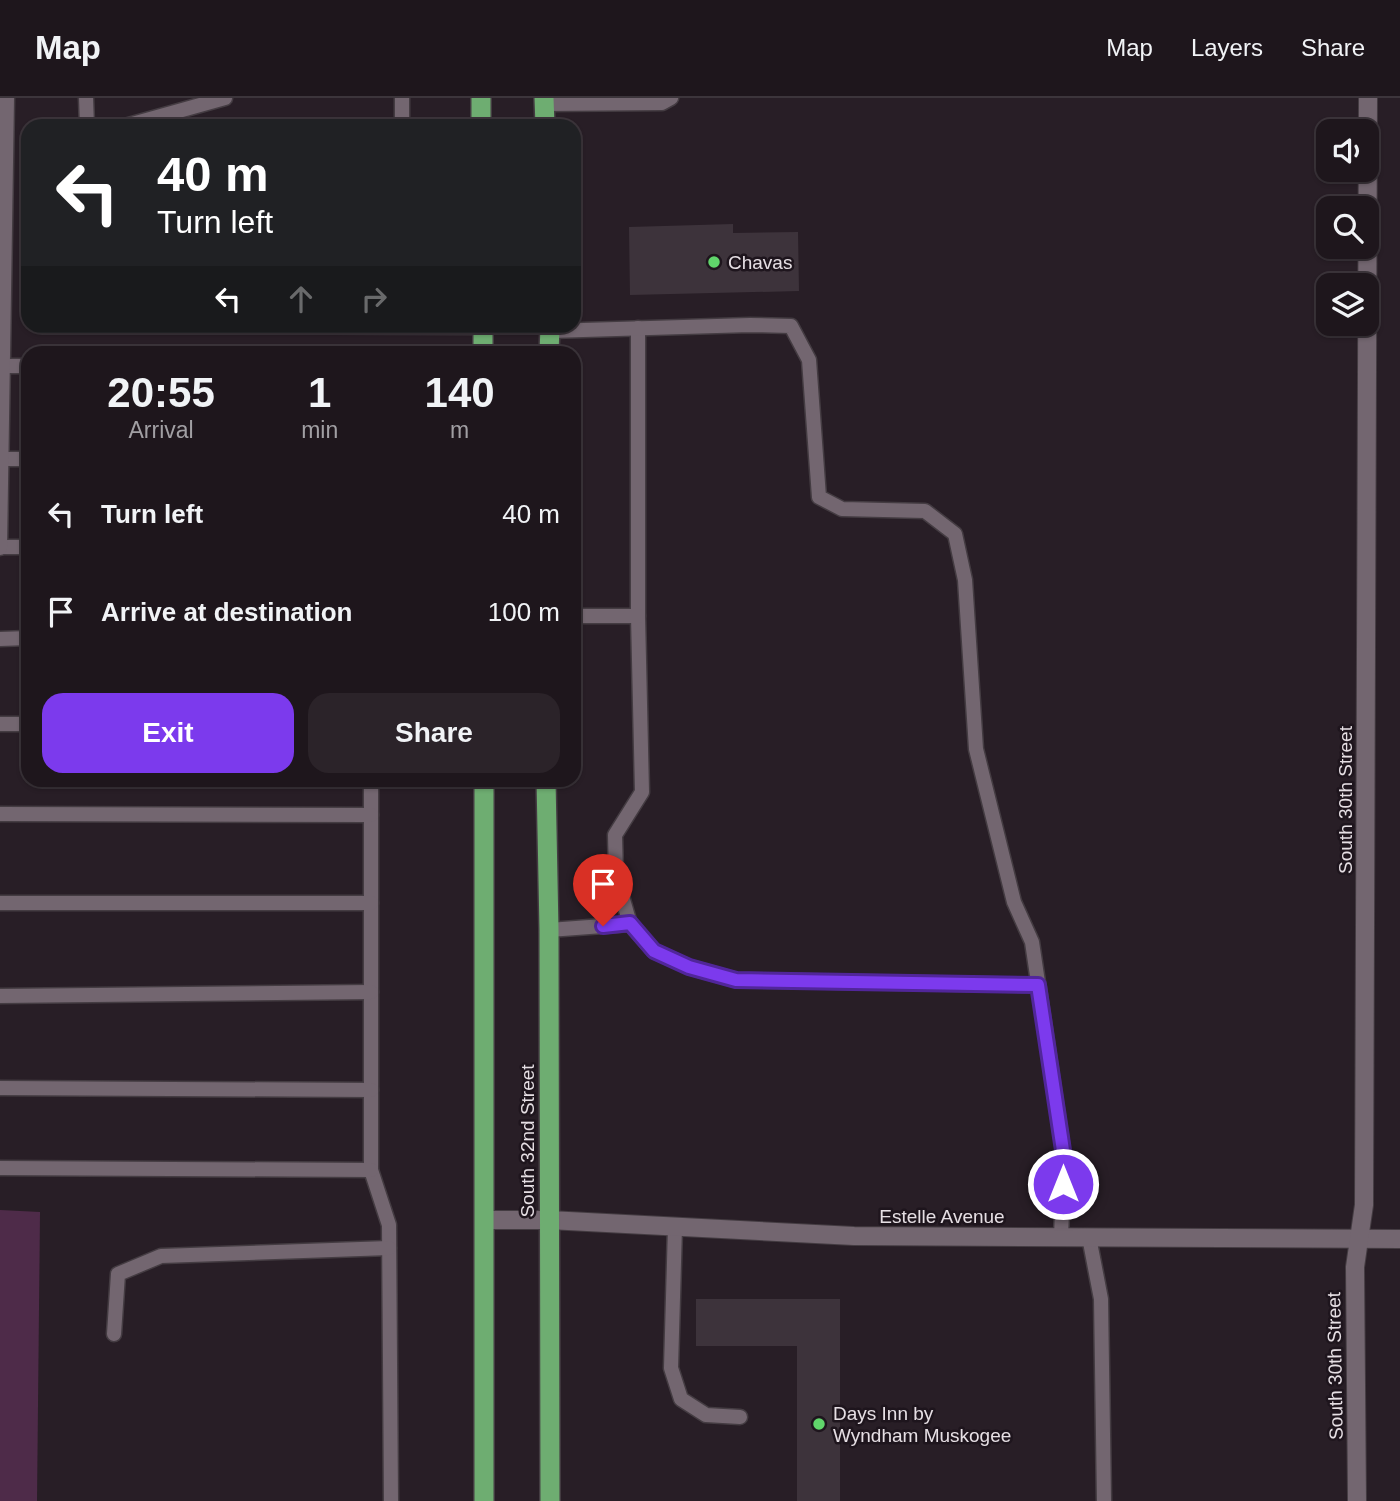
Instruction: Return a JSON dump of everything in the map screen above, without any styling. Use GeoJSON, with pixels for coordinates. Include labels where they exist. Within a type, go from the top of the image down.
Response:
{"type":"FeatureCollection","features":[{"type":"Feature","properties":{"kind":"highway"},"geometry":{"type":"LineString","coordinates":[[481,98],[481,119]]}},
{"type":"Feature","properties":{"kind":"highway"},"geometry":{"type":"LineString","coordinates":[[544,101],[545,119]]}},
{"type":"Feature","properties":{"kind":"highway"},"geometry":{"type":"LineString","coordinates":[[484,787],[484,1501]]}},
{"type":"Feature","properties":{"kind":"highway","name":"South 32nd Street"},"geometry":{"type":"LineString","coordinates":[[546,787],[550,930],[551,1501]]}},
{"type":"Feature","properties":{"kind":"street","name":"South 30th Street"},"geometry":{"type":"LineString","coordinates":[[1357,1501],[1355,1267],[1364,1205],[1368,98]]}},
{"type":"Feature","properties":{"kind":"street","name":"Estelle Avenue"},"geometry":{"type":"LineString","coordinates":[[484,1220],[550,1220],[854,1236],[1400,1239]]}},
{"type":"Feature","properties":{"kind":"lane"},"geometry":{"type":"LineString","coordinates":[[8,98],[0,547],[21,547]]}},
{"type":"Feature","properties":{"kind":"lane"},"geometry":{"type":"LineString","coordinates":[[86,98],[87,119]]}},
{"type":"Feature","properties":{"kind":"lane"},"geometry":{"type":"LineString","coordinates":[[150,119],[225,98]]}},
{"type":"Feature","properties":{"kind":"lane"},"geometry":{"type":"LineString","coordinates":[[402,98],[402,119]]}},
{"type":"Feature","properties":{"kind":"lane"},"geometry":{"type":"LineString","coordinates":[[544,101],[662,103],[671,98]]}},
{"type":"Feature","properties":{"kind":"lane"},"geometry":{"type":"LineString","coordinates":[[581,328],[791,326],[809,360],[819,496],[842,509],[925,511],[956,534],[965,580],[976,749],[1014,902],[1032,942],[1064,1157],[1060,1237]]}},
{"type":"Feature","properties":{"kind":"lane"},"geometry":{"type":"LineString","coordinates":[[638,328],[638,616],[642,792],[615,835],[616,875],[630,923],[654,951],[689,967],[736,980],[1038,985]]}},
{"type":"Feature","properties":{"kind":"lane"},"geometry":{"type":"LineString","coordinates":[[3,366],[21,366]]}},
{"type":"Feature","properties":{"kind":"lane"},"geometry":{"type":"LineString","coordinates":[[1,459],[21,459]]}},
{"type":"Feature","properties":{"kind":"lane"},"geometry":{"type":"LineString","coordinates":[[581,616],[638,616]]}},
{"type":"Feature","properties":{"kind":"lane"},"geometry":{"type":"LineString","coordinates":[[0,639],[21,638]]}},
{"type":"Feature","properties":{"kind":"lane"},"geometry":{"type":"LineString","coordinates":[[0,724],[21,724]]}},
{"type":"Feature","properties":{"kind":"lane"},"geometry":{"type":"LineString","coordinates":[[371,787],[372,1171],[388,1225],[391,1501]]}},
{"type":"Feature","properties":{"kind":"lane"},"geometry":{"type":"LineString","coordinates":[[0,814],[371,815]]}},
{"type":"Feature","properties":{"kind":"lane"},"geometry":{"type":"LineString","coordinates":[[0,903],[371,903]]}},
{"type":"Feature","properties":{"kind":"lane"},"geometry":{"type":"LineString","coordinates":[[550,930],[630,923]]}},
{"type":"Feature","properties":{"kind":"lane"},"geometry":{"type":"LineString","coordinates":[[0,996],[371,992]]}},
{"type":"Feature","properties":{"kind":"lane"},"geometry":{"type":"LineString","coordinates":[[0,1088],[372,1090]]}},
{"type":"Feature","properties":{"kind":"lane"},"geometry":{"type":"LineString","coordinates":[[0,1167],[372,1171]]}},
{"type":"Feature","properties":{"kind":"lane"},"geometry":{"type":"LineString","coordinates":[[675,1227],[671,1368],[681,1399],[706,1415],[740,1418]]}},
{"type":"Feature","properties":{"kind":"lane"},"geometry":{"type":"LineString","coordinates":[[1089,1237],[1101,1299],[1104,1501]]}},
{"type":"Feature","properties":{"kind":"lane"},"geometry":{"type":"LineString","coordinates":[[114,1334],[118,1274],[160,1256],[389,1248]]}},
{"type":"Feature","properties":{"kind":"shaded area"},"geometry":{"type":"Polygon","coordinates":[[[0,1210],[40,1212],[37,1501],[0,1501],[0,1210]]]}},
{"type":"Feature","properties":{"kind":"building","name":"Chavas"},"geometry":{"type":"Polygon","coordinates":[[[733,224],[733,233],[798,232],[799,291],[630,295],[629,227],[733,224]]]}},
{"type":"Feature","properties":{"kind":"building","name":"Days Inn by Wyndham Muskogee"},"geometry":{"type":"Polygon","coordinates":[[[696,1299],[840,1299],[840,1501],[797,1501],[797,1346],[696,1346],[696,1299]]]}},
{"type":"Feature","properties":{"kind":"place","name":"Chavas"},"geometry":{"type":"Point","coordinates":[714,262]}},
{"type":"Feature","properties":{"kind":"place","name":"Days Inn by Wyndham Muskogee"},"geometry":{"type":"Point","coordinates":[819,1424]}},
{"type":"Feature","properties":{"kind":"route"},"geometry":{"type":"LineString","coordinates":[[603,926],[630,923],[654,951],[689,967],[736,980],[1038,985],[1064,1157],[1063,1184]]}}]}
